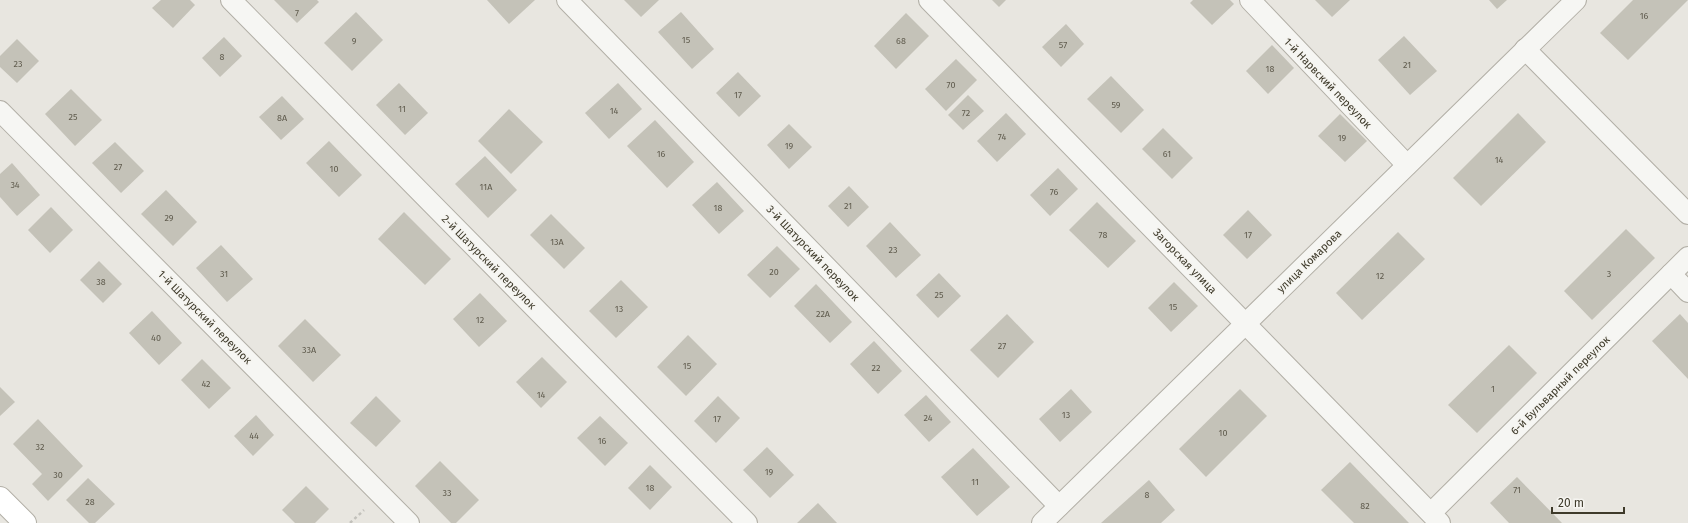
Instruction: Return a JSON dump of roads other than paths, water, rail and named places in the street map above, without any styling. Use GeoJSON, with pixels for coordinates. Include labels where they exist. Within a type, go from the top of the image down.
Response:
{"type":"FeatureCollection","features":[{"type":"Feature","properties":{"kind":"main road"},"geometry":{"type":"LineString","coordinates":[[0,498],[24,523]]}},
{"type":"Feature","properties":{"kind":"street","name":"2-й Шатурский переулок"},"geometry":{"type":"LineString","coordinates":[[231,0],[747,523]]}},
{"type":"Feature","properties":{"kind":"street","name":"3-й Шатурский переулок"},"geometry":{"type":"LineString","coordinates":[[567,0],[1059,506]]}},
{"type":"Feature","properties":{"kind":"street","name":"Загорская улица"},"geometry":{"type":"LineString","coordinates":[[929,0],[1436,518]]}},
{"type":"Feature","properties":{"kind":"street","name":"1-й Нарвский переулок"},"geometry":{"type":"LineString","coordinates":[[1250,0],[1407,165]]}},
{"type":"Feature","properties":{"kind":"street","name":"улица Комарова"},"geometry":{"type":"LineString","coordinates":[[1042,523],[1576,0]]}},
{"type":"Feature","properties":{"kind":"street"},"geometry":{"type":"LineString","coordinates":[[1525,49],[1688,214]]}},
{"type":"Feature","properties":{"kind":"street","name":"1-й Шатурский переулок"},"geometry":{"type":"LineString","coordinates":[[0,111],[410,523]]}},
{"type":"Feature","properties":{"kind":"street","name":"6-й Бульварный переулок"},"geometry":{"type":"LineString","coordinates":[[1436,518],[1688,257]]}},
{"type":"Feature","properties":{"kind":"street"},"geometry":{"type":"LineString","coordinates":[[1671,274],[1688,292]]}}]}
